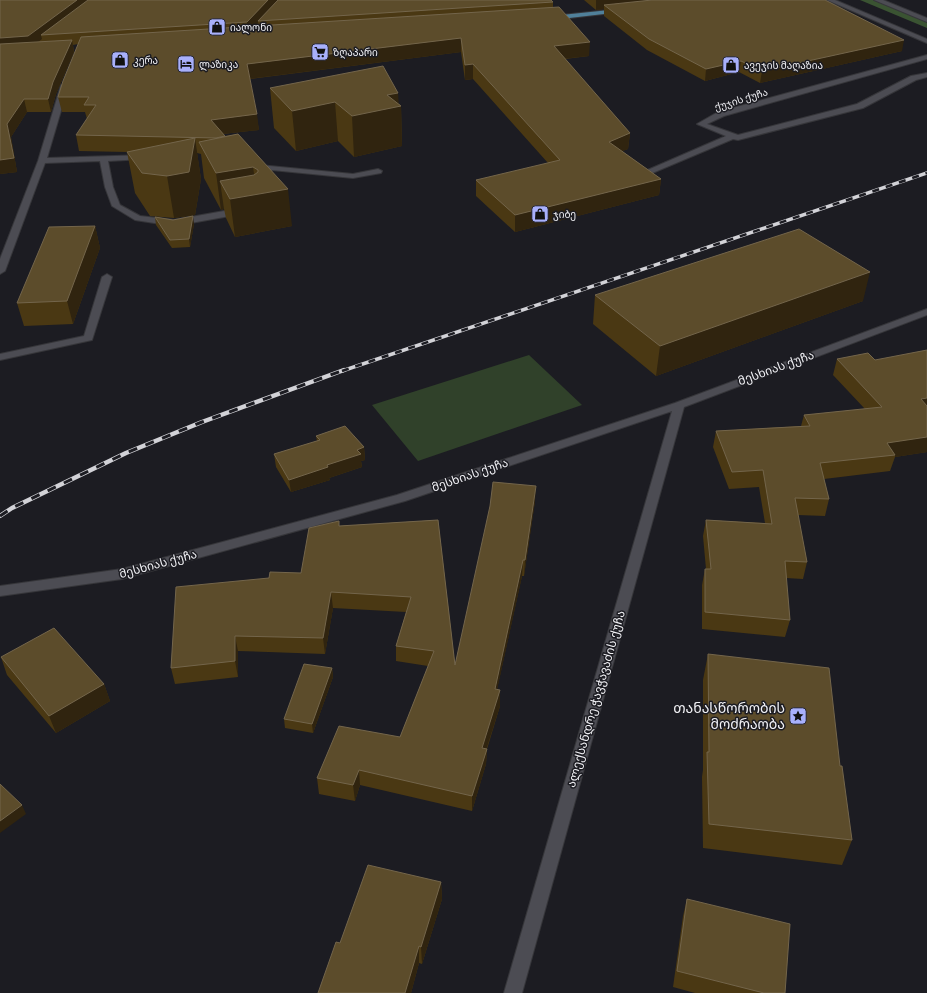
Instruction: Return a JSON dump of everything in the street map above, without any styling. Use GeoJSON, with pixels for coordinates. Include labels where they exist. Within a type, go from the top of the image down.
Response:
{"type":"FeatureCollection","features":[{"type":"Feature","properties":{"kind":"main road"},"geometry":{"type":"LineString","coordinates":[[544,18],[623,10]]}},
{"type":"Feature","properties":{"kind":"street"},"geometry":{"type":"LineString","coordinates":[[830,0],[927,41]]}},
{"type":"Feature","properties":{"kind":"street"},"geometry":{"type":"LineString","coordinates":[[877,0],[927,20]]}},
{"type":"Feature","properties":{"kind":"street","name":"ქუჯის ქუჩა"},"geometry":{"type":"LineString","coordinates":[[927,57],[721,114],[701,124],[738,138],[860,106],[914,78],[927,75]]}},
{"type":"Feature","properties":{"kind":"street"},"geometry":{"type":"LineString","coordinates":[[0,270],[42,161],[66,82]]}},
{"type":"Feature","properties":{"kind":"street"},"geometry":{"type":"LineString","coordinates":[[647,172],[733,136]]}},
{"type":"Feature","properties":{"kind":"street"},"geometry":{"type":"LineString","coordinates":[[42,161],[153,157]]}},
{"type":"Feature","properties":{"kind":"street"},"geometry":{"type":"LineString","coordinates":[[104,158],[109,187],[116,206],[138,218],[174,223],[250,210]]}},
{"type":"Feature","properties":{"kind":"street"},"geometry":{"type":"LineString","coordinates":[[247,166],[353,176],[378,171]]}},
{"type":"Feature","properties":{"kind":"street"},"geometry":{"type":"LineString","coordinates":[[0,357],[88,338],[107,276]]}},
{"type":"Feature","properties":{"kind":"street","name":"მესხიას ქუჩა"},"geometry":{"type":"LineString","coordinates":[[0,591],[122,574],[401,498],[679,404],[927,312]]}},
{"type":"Feature","properties":{"kind":"street","name":"ალექსანდრე ჭავჭავაძის ქუჩა"},"geometry":{"type":"LineString","coordinates":[[513,993],[679,404]]}},
{"type":"Feature","properties":{"kind":"green space"},"geometry":{"type":"Polygon","coordinates":[[[860,0],[875,0],[927,22],[927,28],[860,0]]]}},
{"type":"Feature","properties":{"kind":"green space"},"geometry":{"type":"Polygon","coordinates":[[[529,355],[582,405],[418,461],[372,405],[529,355]]]}},
{"type":"Feature","properties":{"kind":"building"},"geometry":{"type":"Polygon","coordinates":[[[0,0],[77,0],[28,36],[0,38],[0,0]]]}},
{"type":"Feature","properties":{"kind":"building"},"geometry":{"type":"Polygon","coordinates":[[[88,0],[268,0],[247,22],[41,35],[88,0]]]}},
{"type":"Feature","properties":{"kind":"building"},"geometry":{"type":"Polygon","coordinates":[[[278,0],[551,0],[553,2],[258,21],[278,0]]]}},
{"type":"Feature","properties":{"kind":"building"},"geometry":{"type":"Polygon","coordinates":[[[652,0],[825,0],[904,40],[762,71],[741,61],[706,69],[649,39],[604,5],[652,0]]]}},
{"type":"Feature","properties":{"kind":"building"},"geometry":{"type":"Polygon","coordinates":[[[559,7],[590,42],[554,46],[630,133],[609,142],[661,179],[515,215],[476,180],[560,160],[473,64],[465,65],[461,38],[247,64],[257,114],[211,120],[225,136],[216,138],[76,135],[96,105],[84,105],[89,97],[58,97],[81,37],[559,7]]]}},
{"type":"Feature","properties":{"kind":"building"},"geometry":{"type":"Polygon","coordinates":[[[72,40],[53,82],[48,99],[24,99],[7,124],[14,158],[0,160],[0,44],[72,40]]]}},
{"type":"Feature","properties":{"kind":"building"},"geometry":{"type":"Polygon","coordinates":[[[383,66],[398,93],[387,95],[401,106],[352,116],[335,102],[292,111],[270,88],[383,66]]]}},
{"type":"Feature","properties":{"kind":"building"},"geometry":{"type":"Polygon","coordinates":[[[238,134],[288,189],[230,199],[220,181],[254,175],[258,172],[258,170],[253,167],[216,173],[199,142],[238,134]]]}},
{"type":"Feature","properties":{"kind":"building"},"geometry":{"type":"Polygon","coordinates":[[[195,138],[189,172],[167,176],[142,173],[127,152],[195,138]]]}},
{"type":"Feature","properties":{"kind":"building"},"geometry":{"type":"Polygon","coordinates":[[[193,216],[189,239],[170,240],[155,217],[173,220],[193,216]]]}},
{"type":"Feature","properties":{"kind":"building"},"geometry":{"type":"Polygon","coordinates":[[[95,226],[67,301],[17,303],[49,227],[95,226]]]}},
{"type":"Feature","properties":{"kind":"building"},"geometry":{"type":"Polygon","coordinates":[[[799,229],[870,272],[660,346],[595,295],[799,229]]]}},
{"type":"Feature","properties":{"kind":"building"},"geometry":{"type":"Polygon","coordinates":[[[927,350],[927,398],[921,399],[927,406],[927,437],[887,443],[895,455],[820,463],[829,499],[795,498],[807,562],[785,561],[790,620],[705,612],[705,569],[711,569],[706,520],[772,524],[763,470],[732,472],[716,431],[810,426],[804,415],[882,407],[837,359],[868,353],[875,360],[927,350]]]}},
{"type":"Feature","properties":{"kind":"building"},"geometry":{"type":"Polygon","coordinates":[[[345,426],[364,447],[357,450],[361,454],[327,465],[328,467],[289,480],[274,454],[320,440],[316,436],[345,426]]]}},
{"type":"Feature","properties":{"kind":"building"},"geometry":{"type":"Polygon","coordinates":[[[493,482],[536,486],[525,560],[523,560],[495,689],[500,690],[482,748],[487,749],[472,796],[359,770],[353,785],[317,778],[339,726],[400,737],[434,651],[396,646],[411,597],[331,592],[323,638],[235,636],[235,661],[171,668],[176,587],[269,578],[270,572],[301,573],[309,528],[339,521],[339,526],[438,520],[455,665],[490,506],[493,482]]]}},
{"type":"Feature","properties":{"kind":"building"},"geometry":{"type":"Polygon","coordinates":[[[54,628],[104,684],[49,716],[1,657],[54,628]]]}},
{"type":"Feature","properties":{"kind":"building"},"geometry":{"type":"Polygon","coordinates":[[[708,654],[829,668],[840,766],[842,766],[852,840],[709,824],[707,752],[709,752],[708,654]]]}},
{"type":"Feature","properties":{"kind":"building"},"geometry":{"type":"Polygon","coordinates":[[[304,664],[332,668],[312,724],[284,719],[304,664]]]}},
{"type":"Feature","properties":{"kind":"building"},"geometry":{"type":"Polygon","coordinates":[[[0,784],[22,805],[0,821],[0,784]]]}},
{"type":"Feature","properties":{"kind":"building"},"geometry":{"type":"Polygon","coordinates":[[[368,865],[441,882],[405,993],[318,993],[336,942],[340,943],[368,865]]]}},
{"type":"Feature","properties":{"kind":"building"},"geometry":{"type":"Polygon","coordinates":[[[687,899],[790,924],[785,993],[764,993],[677,971],[687,899]]]}},
{"type":"Feature","properties":{"kind":"railway"},"geometry":{"type":"LineString","coordinates":[[342,371],[927,173]]}},
{"type":"Feature","properties":{"kind":"railway"},"geometry":{"type":"LineString","coordinates":[[0,516],[12,508],[126,453],[202,422],[344,370]]}},
{"type":"Feature","properties":{"kind":"place","name":"იალონი"},"geometry":{"type":"Point","coordinates":[217,27]}},
{"type":"Feature","properties":{"kind":"place","name":"ზღაპარი"},"geometry":{"type":"Point","coordinates":[320,52]}},
{"type":"Feature","properties":{"kind":"place","name":"კერა"},"geometry":{"type":"Point","coordinates":[120,60]}},
{"type":"Feature","properties":{"kind":"place","name":"ლაზიკა"},"geometry":{"type":"Point","coordinates":[186,64]}},
{"type":"Feature","properties":{"kind":"place","name":"ავეჯის მაღაზია"},"geometry":{"type":"Point","coordinates":[731,65]}},
{"type":"Feature","properties":{"kind":"place","name":"ჯიბე"},"geometry":{"type":"Point","coordinates":[540,214]}},
{"type":"Feature","properties":{"kind":"place","name":"თანასწორობის მოძრაობა"},"geometry":{"type":"Point","coordinates":[798,716]}}]}
